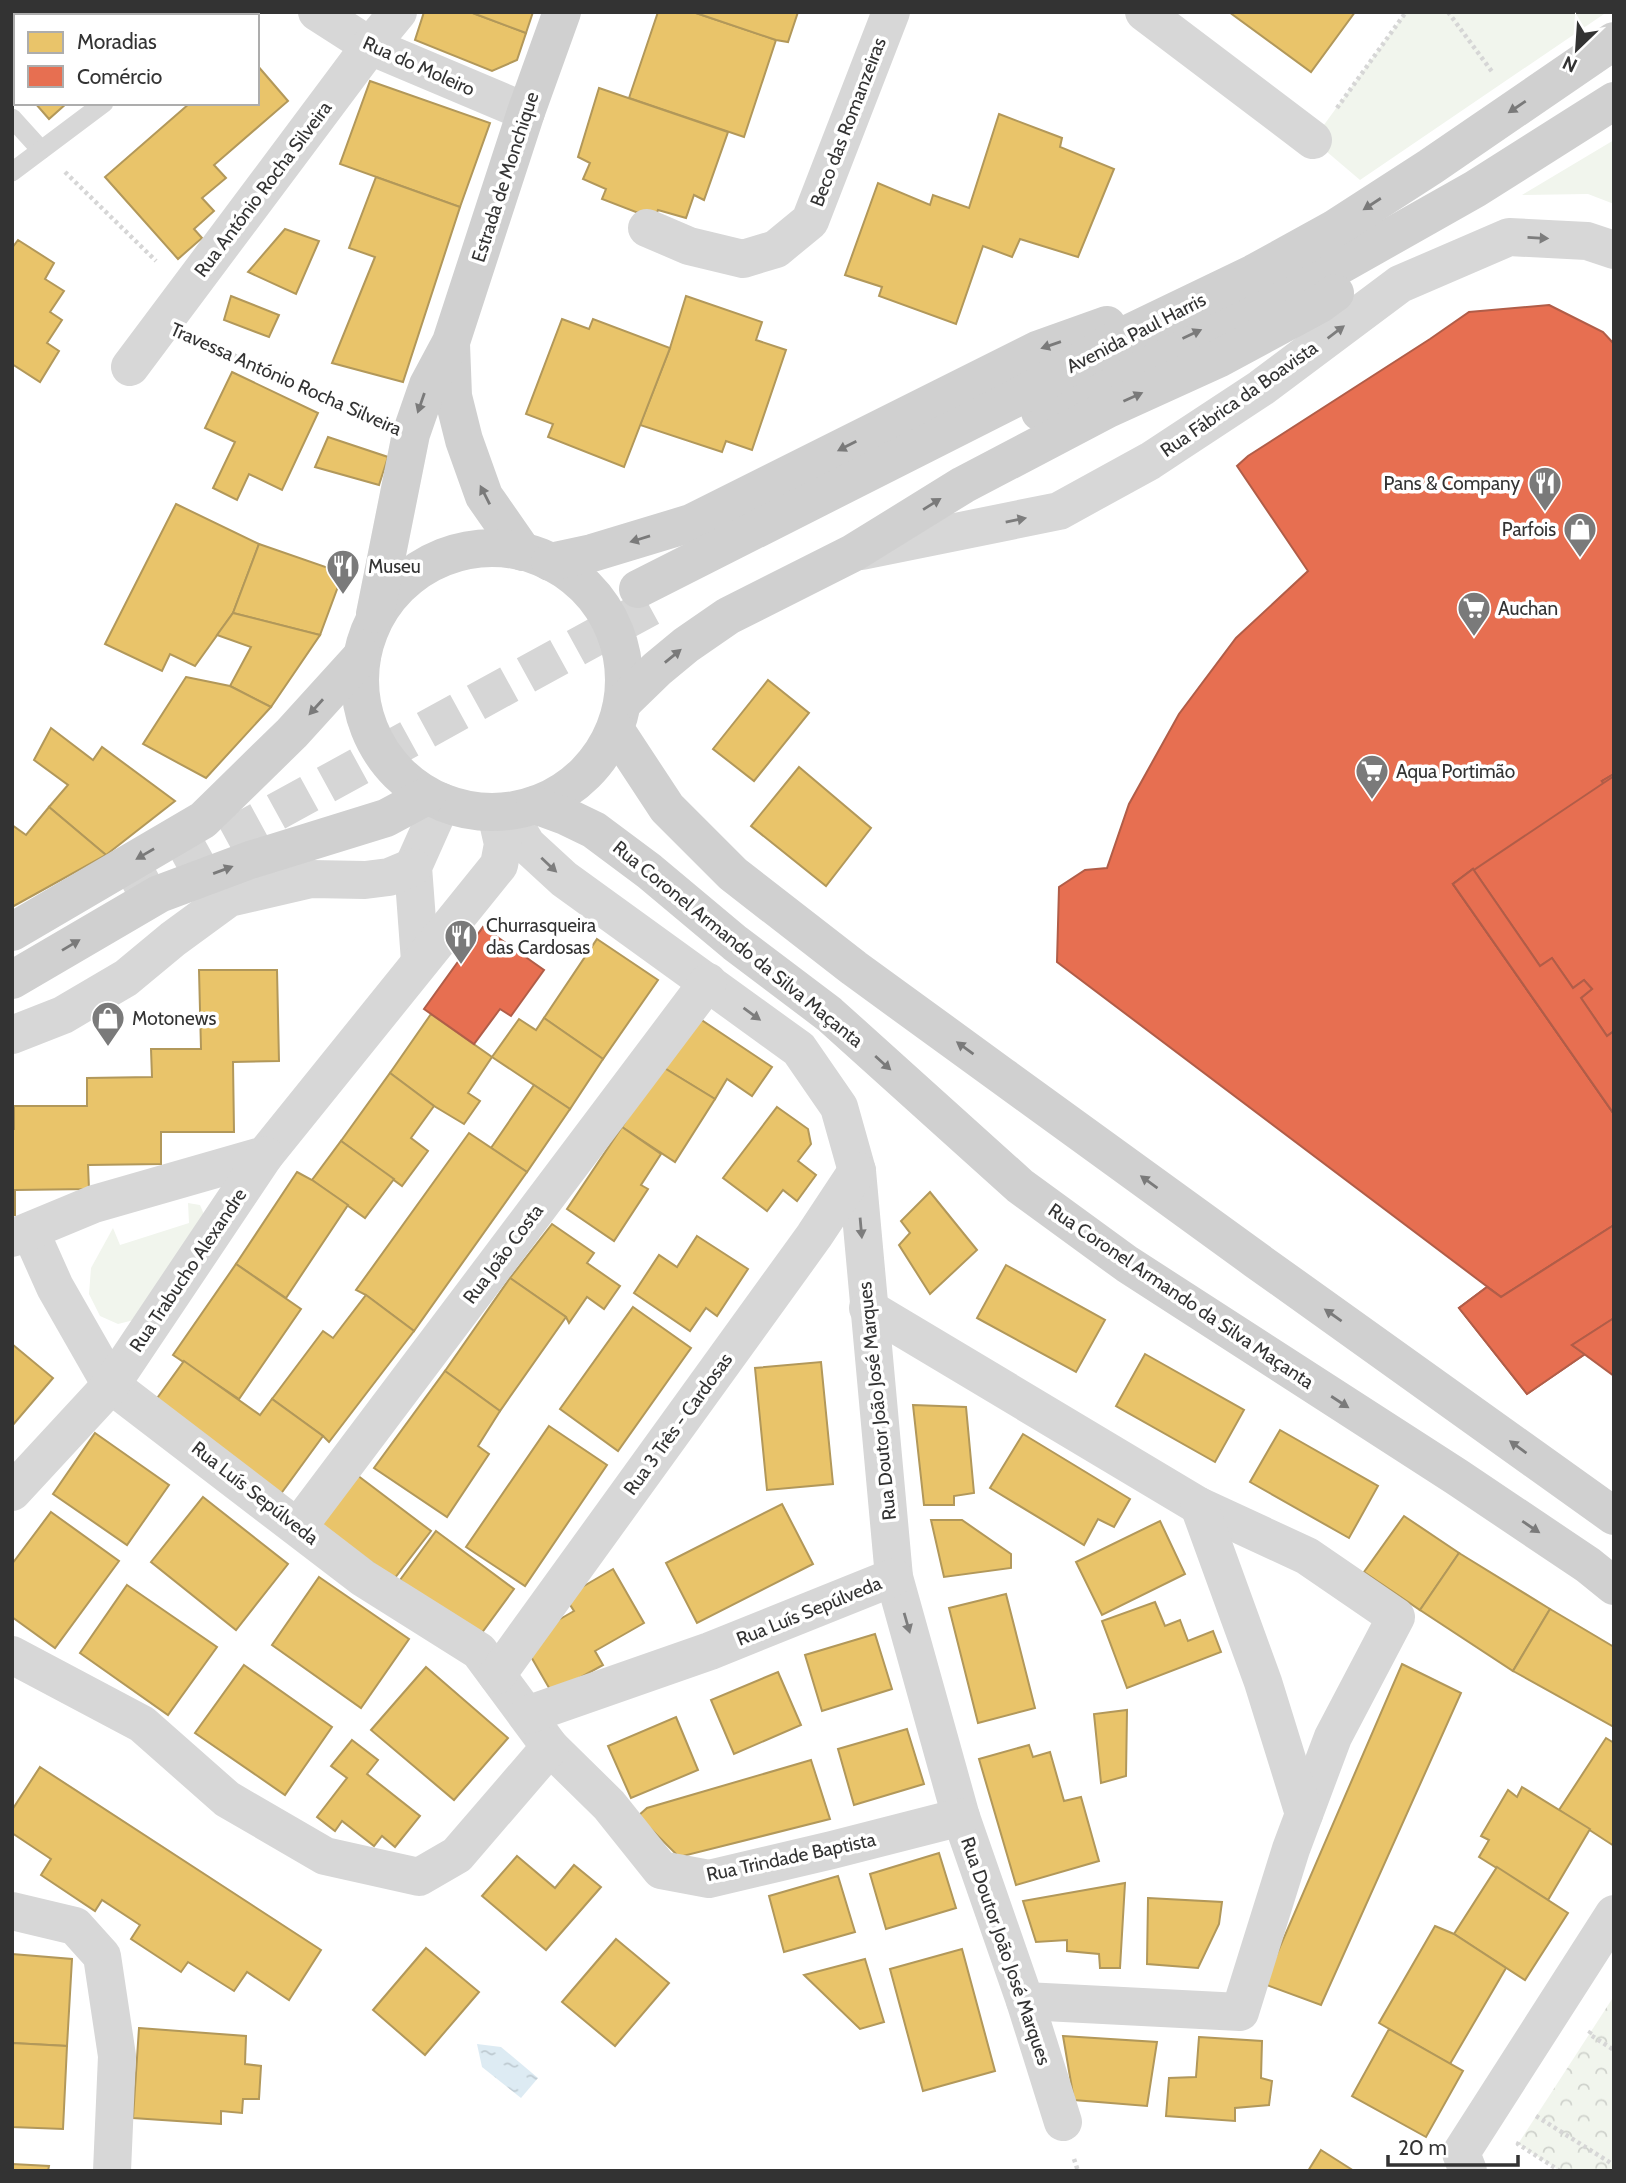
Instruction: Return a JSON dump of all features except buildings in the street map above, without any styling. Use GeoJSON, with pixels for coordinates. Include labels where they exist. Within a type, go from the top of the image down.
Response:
{"type":"FeatureCollection","features":[{"type":"Feature","properties":{"kind":"main road","name":"Estrada de Monchique"},"geometry":{"type":"LineString","coordinates":[[451,342],[526,112],[562,12]]}},
{"type":"Feature","properties":{"kind":"main road","name":"Avenida Paul Harris"},"geometry":{"type":"LineString","coordinates":[[1614,41],[1334,229],[1254,274],[1125,335],[1014,399],[644,598],[811,524],[1004,431],[1186,337],[1314,280],[1475,189],[1614,101]]}},
{"type":"Feature","properties":{"kind":"main road"},"geometry":{"type":"LineString","coordinates":[[513,810],[561,794],[583,776],[602,754],[619,715],[657,669],[728,616],[853,553],[963,485],[1108,409],[1218,359],[1320,304],[1475,189]]}},
{"type":"Feature","properties":{"kind":"main road"},"geometry":{"type":"LineString","coordinates":[[374,620],[403,582],[444,557],[490,548],[536,557],[592,553],[691,523],[1037,350],[1254,274]]}},
{"type":"Feature","properties":{"kind":"main road"},"geometry":{"type":"LineString","coordinates":[[434,799],[394,770],[372,736],[360,697],[362,656],[374,620],[411,434],[428,386],[451,342]]}},
{"type":"Feature","properties":{"kind":"main road"},"geometry":{"type":"LineString","coordinates":[[451,342],[453,396],[468,452],[484,496],[536,557],[574,577],[594,597],[609,620],[619,646],[624,674],[619,715],[667,808],[733,874],[854,968],[1614,1516]]}},
{"type":"Feature","properties":{"kind":"main road"},"geometry":{"type":"LineString","coordinates":[[12,932],[203,820],[292,733],[362,656]]}},
{"type":"Feature","properties":{"kind":"main road"},"geometry":{"type":"LineString","coordinates":[[12,980],[159,894],[250,860],[386,818],[434,799]]}},
{"type":"Feature","properties":{"kind":"main road","name":"Rua Coronel Armando da Silva Maçanta"},"geometry":{"type":"LineString","coordinates":[[434,799],[455,808],[513,810],[565,816],[594,830],[649,871],[735,943],[830,1014],[1020,1186],[1127,1264],[1457,1477],[1614,1586]]}},
{"type":"Feature","properties":{"kind":"street","name":"Rua do Moleiro"},"geometry":{"type":"LineString","coordinates":[[317,12],[369,46],[526,112]]}},
{"type":"Feature","properties":{"kind":"street","name":"Rua António Rocha Silveira"},"geometry":{"type":"LineString","coordinates":[[130,367],[369,46],[398,12]]}},
{"type":"Feature","properties":{"kind":"street","name":"Beco das Romanzeiras"},"geometry":{"type":"LineString","coordinates":[[647,228],[689,246],[743,259],[776,249],[810,221],[891,12]]}},
{"type":"Feature","properties":{"kind":"street"},"geometry":{"type":"LineString","coordinates":[[1144,12],[1313,140]]}},
{"type":"Feature","properties":{"kind":"street","name":"Rua Fábrica da Boavista"},"geometry":{"type":"LineString","coordinates":[[853,553],[1059,511],[1150,461],[1250,395],[1400,284],[1509,237],[1587,241],[1614,250]]}},
{"type":"Feature","properties":{"kind":"street"},"geometry":{"type":"LineString","coordinates":[[420,961],[413,867],[434,799]]}},
{"type":"Feature","properties":{"kind":"street","name":"Rua Trabucho Alexandre"},"geometry":{"type":"LineString","coordinates":[[12,1492],[111,1385],[265,1155],[499,865],[513,810]]}},
{"type":"Feature","properties":{"kind":"street","name":"Rua Doutor João José Marques"},"geometry":{"type":"LineString","coordinates":[[513,810],[527,845],[564,879],[799,1049],[839,1107],[857,1171],[894,1577],[961,1817],[1025,2001],[1063,2122]]}},
{"type":"Feature","properties":{"kind":"street"},"geometry":{"type":"LineString","coordinates":[[12,1035],[63,1014],[126,978],[229,898],[311,879],[366,880],[389,877],[413,867]]}},
{"type":"Feature","properties":{"kind":"street","name":"Rua João Costa"},"geometry":{"type":"LineString","coordinates":[[298,1527],[708,982]]}},
{"type":"Feature","properties":{"kind":"street","name":"Rua Trabucho Alexandre"},"geometry":{"type":"LineString","coordinates":[[21,1234],[94,1205],[265,1155]]}},
{"type":"Feature","properties":{"kind":"street","name":"Rua 3 Três - Cardosas"},"geometry":{"type":"LineString","coordinates":[[497,1675],[814,1236],[857,1171]]}},
{"type":"Feature","properties":{"kind":"street","name":"Rua Luís Sepúlveda"},"geometry":{"type":"LineString","coordinates":[[21,1234],[111,1385],[363,1578],[479,1651],[550,1747]]}},
{"type":"Feature","properties":{"kind":"street"},"geometry":{"type":"LineString","coordinates":[[868,1308],[1199,1506],[1307,1556],[1396,1617],[1333,1737],[1291,1849],[1240,2012],[1025,2001]]}},
{"type":"Feature","properties":{"kind":"street"},"geometry":{"type":"LineString","coordinates":[[1199,1506],[1263,1682],[1304,1814]]}},
{"type":"Feature","properties":{"kind":"street","name":"Rua Luís Sepúlveda"},"geometry":{"type":"LineString","coordinates":[[527,1715],[710,1651],[894,1577]]}},
{"type":"Feature","properties":{"kind":"street"},"geometry":{"type":"LineString","coordinates":[[12,1655],[142,1724],[227,1799],[325,1856],[419,1877],[457,1855],[550,1747]]}},
{"type":"Feature","properties":{"kind":"street","name":"Rua Trindade Baptista"},"geometry":{"type":"LineString","coordinates":[[550,1747],[610,1805],[661,1871],[709,1879],[961,1817]]}},
{"type":"Feature","properties":{"kind":"street"},"geometry":{"type":"LineString","coordinates":[[12,1911],[75,1926],[102,1955],[117,2056],[113,2171]]}},
{"type":"Feature","properties":{"kind":"street"},"geometry":{"type":"LineString","coordinates":[[1468,2171],[1461,2154],[1614,1914]]}},
{"type":"Feature","properties":{"kind":"lane"},"geometry":{"type":"LineString","coordinates":[[12,172],[101,105]]}},
{"type":"Feature","properties":{"kind":"lane"},"geometry":{"type":"LineString","coordinates":[[12,118],[41,150]]}},
{"type":"Feature","properties":{"kind":"path"},"geometry":{"type":"LineString","coordinates":[[1313,140],[1406,12]]}},
{"type":"Feature","properties":{"kind":"path"},"geometry":{"type":"LineString","coordinates":[[1447,12],[1493,74]]}},
{"type":"Feature","properties":{"kind":"path"},"geometry":{"type":"LineString","coordinates":[[41,150],[187,290]]}},
{"type":"Feature","properties":{"kind":"path","name":"Travessa António Rocha Silveira"},"geometry":{"type":"LineString","coordinates":[[162,323],[411,434]]}},
{"type":"Feature","properties":{"kind":"path"},"geometry":{"type":"LineString","coordinates":[[1595,2025],[1589,2034],[1614,2050]]}},
{"type":"Feature","properties":{"kind":"path"},"geometry":{"type":"LineString","coordinates":[[1530,2126],[1544,2105]]}},
{"type":"Feature","properties":{"kind":"path"},"geometry":{"type":"LineString","coordinates":[[1536,2116],[1614,2165]]}},
{"type":"Feature","properties":{"kind":"path"},"geometry":{"type":"LineString","coordinates":[[1524,2135],[1518,2144],[1560,2171]]}},
{"type":"Feature","properties":{"kind":"green space"},"geometry":{"type":"Polygon","coordinates":[[[1406,12],[1607,12],[1360,180],[1313,140],[1406,12]]]}},
{"type":"Feature","properties":{"kind":"green space"},"geometry":{"type":"Polygon","coordinates":[[[1614,140],[1614,204],[1588,194],[1522,195],[1614,140]]]}},
{"type":"Feature","properties":{"kind":"green space"},"geometry":{"type":"Polygon","coordinates":[[[188,1203],[200,1205],[206,1219],[134,1320],[118,1324],[100,1316],[89,1294],[91,1268],[113,1228],[120,1245],[189,1223],[188,1203]]]}},
{"type":"Feature","properties":{"kind":"green space"},"geometry":{"type":"Polygon","coordinates":[[[1614,1996],[1614,2171],[1560,2171],[1518,2144],[1614,1996]]]}},
{"type":"Feature","properties":{"kind":"water"},"geometry":{"type":"Polygon","coordinates":[[[477,2044],[501,2047],[538,2078],[521,2098],[482,2067],[477,2044]]]}},
{"type":"Feature","properties":{"kind":"tunnel"},"geometry":{"type":"LineString","coordinates":[[126,894],[650,607]]}},
{"type":"Feature","properties":{"kind":"place","name":"Pans & Company"},"geometry":{"type":"Point","coordinates":[1545,513]}},
{"type":"Feature","properties":{"kind":"place","name":"Parfois"},"geometry":{"type":"Point","coordinates":[1580,559]}},
{"type":"Feature","properties":{"kind":"place","name":"Museu"},"geometry":{"type":"Point","coordinates":[343,596]}},
{"type":"Feature","properties":{"kind":"place","name":"Auchan"},"geometry":{"type":"Point","coordinates":[1474,638]}},
{"type":"Feature","properties":{"kind":"place","name":"Aqua Portimão"},"geometry":{"type":"Point","coordinates":[1372,801]}},
{"type":"Feature","properties":{"kind":"place","name":"Churrasqueira das Cardosas"},"geometry":{"type":"Point","coordinates":[461,966]}},
{"type":"Feature","properties":{"kind":"place","name":"Motonews"},"geometry":{"type":"Point","coordinates":[108,1048]}}]}
